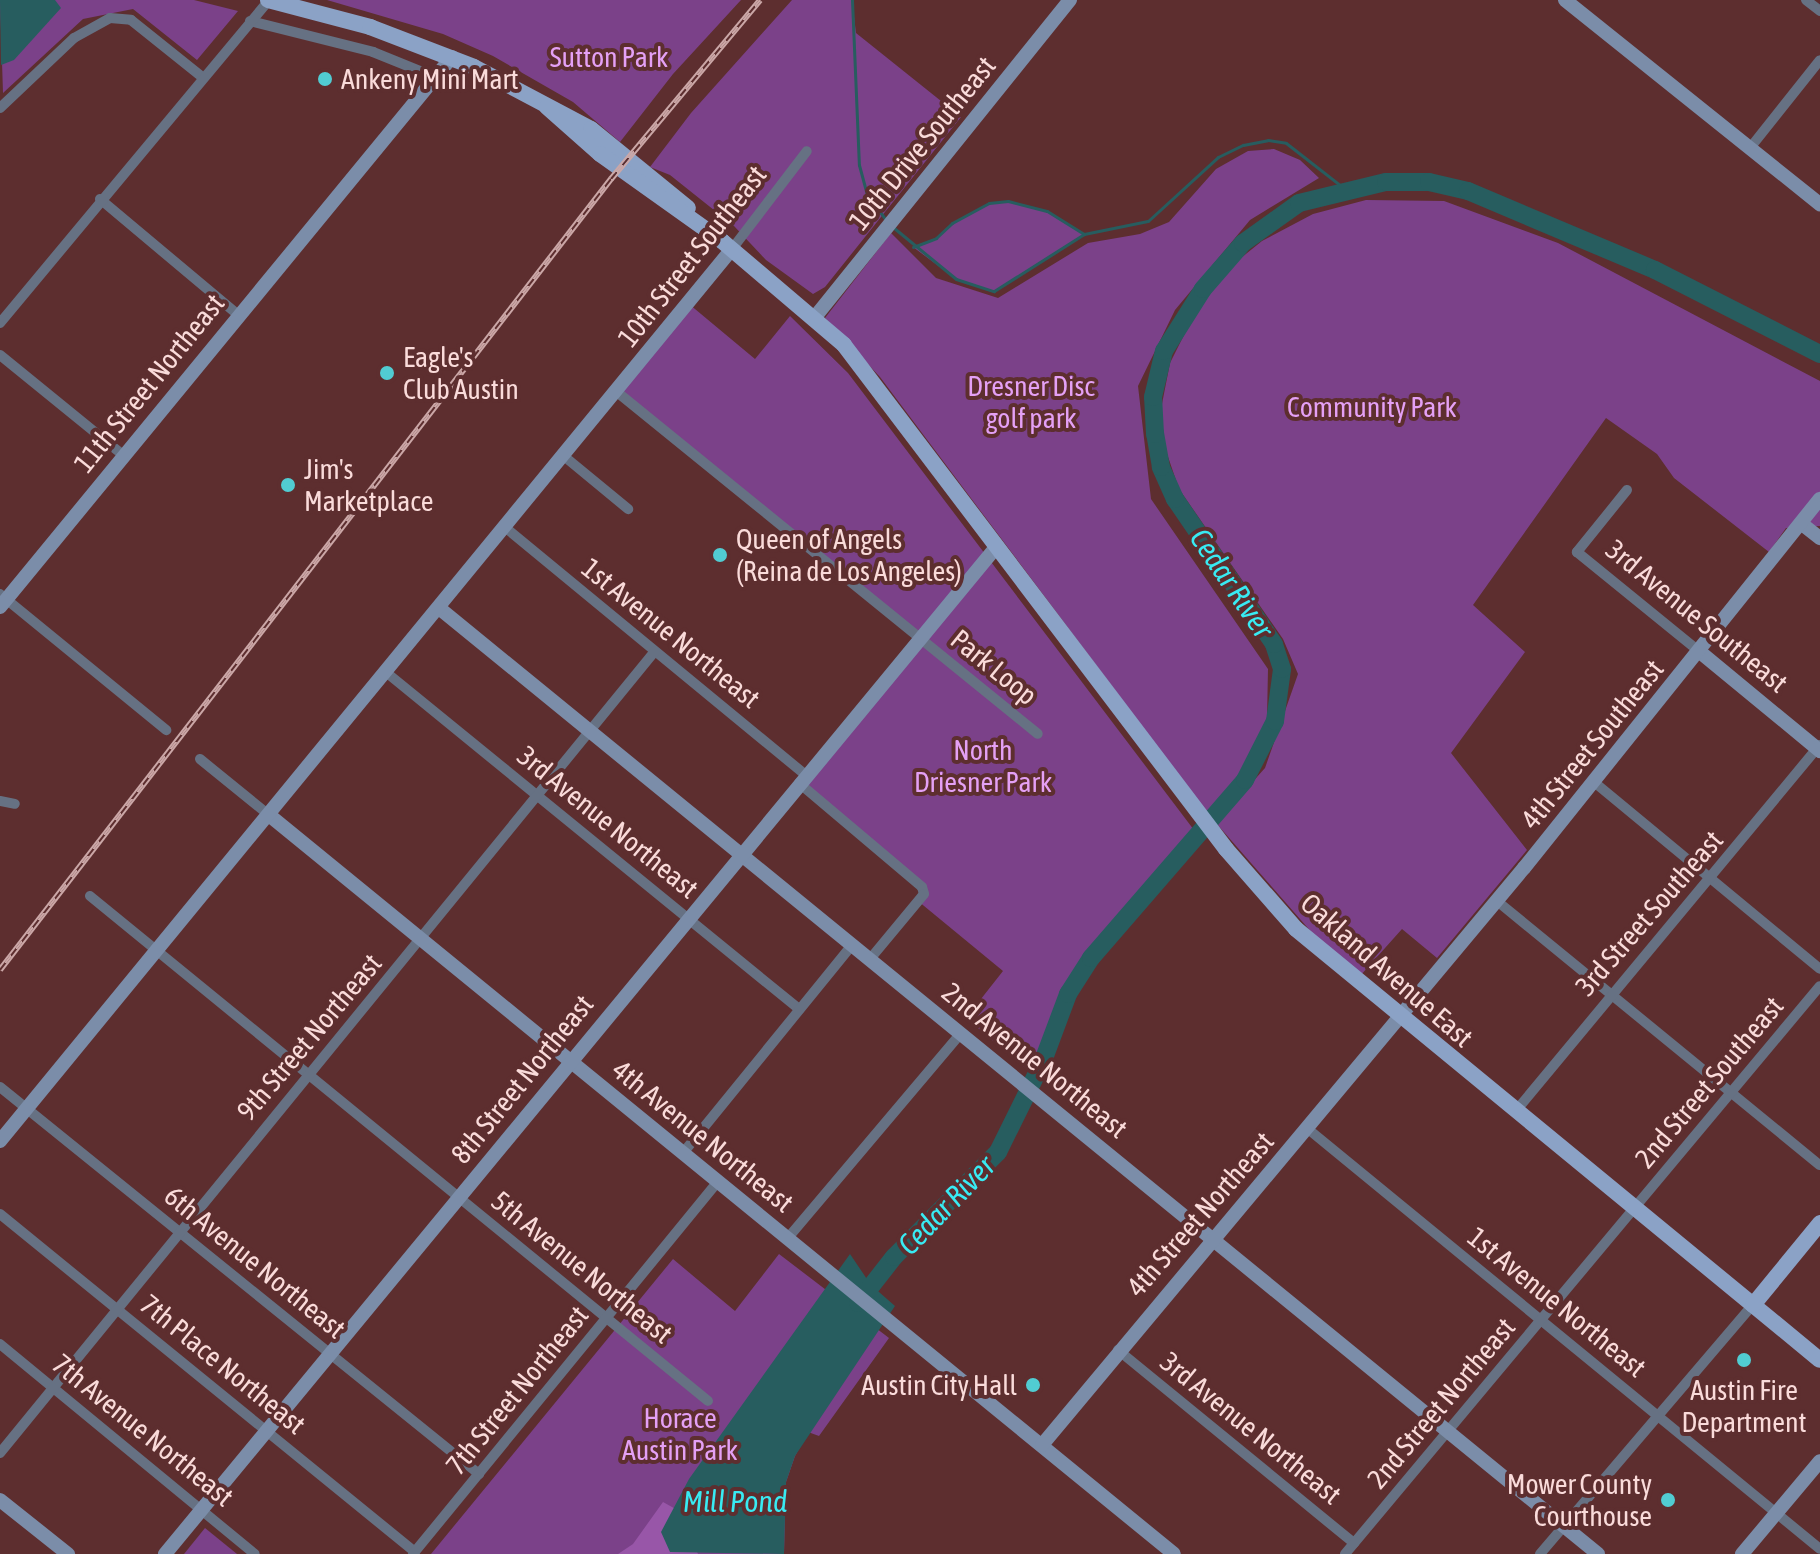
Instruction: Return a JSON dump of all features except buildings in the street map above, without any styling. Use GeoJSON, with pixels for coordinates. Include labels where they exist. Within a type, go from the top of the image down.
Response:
{"type":"FeatureCollection","features":[{"type":"Feature","properties":{"kind":"main road","name":"Oakland Avenue East"},"geometry":{"type":"LineString","coordinates":[[269,0],[370,27],[452,57],[547,107],[609,143],[815,317],[870,375],[1226,849],[1304,937],[1820,1360]]}},
{"type":"Feature","properties":{"kind":"main road"},"geometry":{"type":"LineString","coordinates":[[1753,1305],[1820,1223]]}},
{"type":"Feature","properties":{"kind":"street"},"geometry":{"type":"LineString","coordinates":[[0,323],[201,76],[269,0]]}},
{"type":"Feature","properties":{"kind":"street","name":"10th Drive Southeast"},"geometry":{"type":"LineString","coordinates":[[815,317],[1070,0]]}},
{"type":"Feature","properties":{"kind":"street"},"geometry":{"type":"LineString","coordinates":[[1565,0],[1820,204]]}},
{"type":"Feature","properties":{"kind":"street"},"geometry":{"type":"LineString","coordinates":[[1806,0],[1820,11]]}},
{"type":"Feature","properties":{"kind":"street"},"geometry":{"type":"LineString","coordinates":[[0,108],[85,28],[122,17],[201,76]]}},
{"type":"Feature","properties":{"kind":"street"},"geometry":{"type":"LineString","coordinates":[[250,21],[373,52],[435,77]]}},
{"type":"Feature","properties":{"kind":"street","name":"11th Street Northeast"},"geometry":{"type":"LineString","coordinates":[[2,600],[452,57]]}},
{"type":"Feature","properties":{"kind":"street"},"geometry":{"type":"LineString","coordinates":[[1750,148],[1820,60]]}},
{"type":"Feature","properties":{"kind":"street","name":"10th Street Southeast"},"geometry":{"type":"LineString","coordinates":[[0,1141],[565,457],[807,151]]}},
{"type":"Feature","properties":{"kind":"street"},"geometry":{"type":"LineString","coordinates":[[100,199],[238,315]]}},
{"type":"Feature","properties":{"kind":"street"},"geometry":{"type":"LineString","coordinates":[[0,355],[123,455]]}},
{"type":"Feature","properties":{"kind":"street"},"geometry":{"type":"LineString","coordinates":[[617,392],[920,637]]}},
{"type":"Feature","properties":{"kind":"street"},"geometry":{"type":"LineString","coordinates":[[565,457],[628,509]]}},
{"type":"Feature","properties":{"kind":"street","name":"3rd Avenue Southeast"},"geometry":{"type":"LineString","coordinates":[[1627,490],[1577,552],[1819,748]]}},
{"type":"Feature","properties":{"kind":"street","name":"4th Street Southeast"},"geometry":{"type":"LineString","coordinates":[[1400,1018],[1700,652],[1820,499]]}},
{"type":"Feature","properties":{"kind":"street"},"geometry":{"type":"LineString","coordinates":[[1802,524],[1820,538]]}},
{"type":"Feature","properties":{"kind":"street","name":"1st Avenue Northeast"},"geometry":{"type":"LineString","coordinates":[[506,528],[655,651],[918,881],[924,894],[870,959]]}},
{"type":"Feature","properties":{"kind":"street","name":"8th Street Northeast"},"geometry":{"type":"LineString","coordinates":[[165,1554],[997,546]]}},
{"type":"Feature","properties":{"kind":"street"},"geometry":{"type":"LineString","coordinates":[[2,600],[166,730]]}},
{"type":"Feature","properties":{"kind":"street","name":"2nd Avenue Northeast"},"geometry":{"type":"LineString","coordinates":[[439,608],[1598,1554]]}},
{"type":"Feature","properties":{"kind":"street","name":"Park Loop"},"geometry":{"type":"LineString","coordinates":[[920,637],[1038,734]]}},
{"type":"Feature","properties":{"kind":"street","name":"9th Street Northeast"},"geometry":{"type":"LineString","coordinates":[[0,1453],[655,651]]}},
{"type":"Feature","properties":{"kind":"street","name":"3rd Avenue Northeast"},"geometry":{"type":"LineString","coordinates":[[387,673],[799,1009]]}},
{"type":"Feature","properties":{"kind":"street","name":"3rd Street Southeast"},"geometry":{"type":"LineString","coordinates":[[1515,1112],[1819,748]]}},
{"type":"Feature","properties":{"kind":"street","name":"4th Avenue Northeast"},"geometry":{"type":"LineString","coordinates":[[200,759],[1174,1554]]}},
{"type":"Feature","properties":{"kind":"street"},"geometry":{"type":"LineString","coordinates":[[1594,782],[1820,969]]}},
{"type":"Feature","properties":{"kind":"street"},"geometry":{"type":"LineString","coordinates":[[0,801],[15,804]]}},
{"type":"Feature","properties":{"kind":"street","name":"5th Avenue Northeast"},"geometry":{"type":"LineString","coordinates":[[90,896],[708,1401]]}},
{"type":"Feature","properties":{"kind":"street"},"geometry":{"type":"LineString","coordinates":[[1497,901],[1820,1165]]}},
{"type":"Feature","properties":{"kind":"street"},"geometry":{"type":"LineString","coordinates":[[683,1153],[852,945]]}},
{"type":"Feature","properties":{"kind":"street","name":"2nd Street Southeast"},"geometry":{"type":"LineString","coordinates":[[1635,1209],[1820,986]]}},
{"type":"Feature","properties":{"kind":"street","name":"4th Street Northeast"},"geometry":{"type":"LineString","coordinates":[[1042,1445],[1118,1350],[1214,1241],[1400,1018]]}},
{"type":"Feature","properties":{"kind":"street"},"geometry":{"type":"LineString","coordinates":[[787,1239],[961,1033]]}},
{"type":"Feature","properties":{"kind":"street","name":"6th Avenue Northeast"},"geometry":{"type":"LineString","coordinates":[[0,1087],[479,1474]]}},
{"type":"Feature","properties":{"kind":"street","name":"1st Avenue Northeast"},"geometry":{"type":"LineString","coordinates":[[1308,1129],[1820,1549]]}},
{"type":"Feature","properties":{"kind":"street","name":"7th Street Northeast"},"geometry":{"type":"LineString","coordinates":[[414,1553],[718,1182]]}},
{"type":"Feature","properties":{"kind":"street","name":"2nd Street Northeast"},"geometry":{"type":"LineString","coordinates":[[1345,1554],[1635,1209]]}},
{"type":"Feature","properties":{"kind":"street","name":"7th Place Northeast"},"geometry":{"type":"LineString","coordinates":[[0,1214],[414,1553]]}},
{"type":"Feature","properties":{"kind":"street"},"geometry":{"type":"LineString","coordinates":[[1540,1554],[1753,1305]]}},
{"type":"Feature","properties":{"kind":"street","name":"7th Avenue Northeast"},"geometry":{"type":"LineString","coordinates":[[0,1344],[255,1554]]}},
{"type":"Feature","properties":{"kind":"street","name":"3rd Avenue Northeast"},"geometry":{"type":"LineString","coordinates":[[1118,1350],[1354,1543]]}},
{"type":"Feature","properties":{"kind":"street"},"geometry":{"type":"LineString","coordinates":[[1742,1554],[1820,1461]]}},
{"type":"Feature","properties":{"kind":"street"},"geometry":{"type":"LineString","coordinates":[[0,1500],[68,1554]]}},
{"type":"Feature","properties":{"kind":"green space"},"geometry":{"type":"Polygon","coordinates":[[[0,0],[194,0],[238,11],[197,60],[133,9],[83,19],[3,93],[0,0]]]}},
{"type":"Feature","properties":{"kind":"green space","name":"Sutton Park"},"geometry":{"type":"Polygon","coordinates":[[[327,0],[741,0],[673,74],[620,142],[573,102],[493,56],[443,34],[327,0]]]}},
{"type":"Feature","properties":{"kind":"green space"},"geometry":{"type":"Polygon","coordinates":[[[792,0],[852,0],[856,33],[961,117],[825,287],[813,294],[766,260],[734,226],[670,175],[650,167],[691,113],[792,0]]]}},
{"type":"Feature","properties":{"kind":"green space","name":"Dresner Disc golf park"},"geometry":{"type":"Polygon","coordinates":[[[1274,149],[1300,160],[1319,178],[1250,220],[1175,310],[1138,386],[1151,499],[1268,669],[1267,719],[1247,765],[1208,814],[880,377],[825,318],[891,233],[936,278],[998,298],[1088,243],[1140,234],[1169,222],[1216,169],[1248,151],[1274,149]]]}},
{"type":"Feature","properties":{"kind":"green space","name":"Community Park"},"geometry":{"type":"Polygon","coordinates":[[[1366,200],[1444,201],[1558,243],[1820,381],[1820,526],[1786,528],[1769,552],[1674,478],[1657,454],[1606,418],[1473,605],[1525,652],[1451,753],[1527,850],[1437,958],[1402,929],[1360,976],[1314,935],[1216,823],[1265,768],[1298,674],[1283,639],[1179,489],[1165,448],[1161,409],[1170,363],[1195,313],[1231,266],[1262,241],[1313,214],[1366,200]]]}},
{"type":"Feature","properties":{"kind":"green space"},"geometry":{"type":"Polygon","coordinates":[[[1008,201],[1047,211],[1084,234],[994,291],[956,279],[913,247],[936,238],[952,223],[989,203],[1008,201]]]}},
{"type":"Feature","properties":{"kind":"green space","name":"North Driesner Park"},"geometry":{"type":"Polygon","coordinates":[[[689,304],[755,359],[790,316],[848,373],[1197,834],[1091,958],[1068,994],[1036,1077],[966,1018],[1003,971],[918,901],[924,894],[799,783],[919,638],[617,392],[689,304]]]}},
{"type":"Feature","properties":{"kind":"green space","name":"Horace Austin Park"},"geometry":{"type":"Polygon","coordinates":[[[779,1254],[889,1338],[819,1436],[808,1432],[795,1456],[786,1482],[784,1554],[431,1554],[673,1259],[735,1311],[779,1254]]]}},
{"type":"Feature","properties":{"kind":"green space"},"geometry":{"type":"Polygon","coordinates":[[[205,1528],[237,1554],[184,1554],[205,1528]]]}},
{"type":"Feature","properties":{"kind":"shaded area"},"geometry":{"type":"Polygon","coordinates":[[[663,1502],[681,1512],[698,1554],[618,1554],[633,1544],[663,1502]]]}},
{"type":"Feature","properties":{"kind":"water"},"geometry":{"type":"Polygon","coordinates":[[[0,0],[55,0],[61,8],[14,60],[1,65],[0,0]]]}},
{"type":"Feature","properties":{"kind":"water","name":"Mill Pond"},"geometry":{"type":"Polygon","coordinates":[[[850,1254],[871,1285],[895,1306],[795,1456],[786,1482],[784,1554],[670,1552],[661,1532],[689,1479],[850,1254]]]}},
{"type":"Feature","properties":{"kind":"waterway"},"geometry":{"type":"LineString","coordinates":[[852,0],[859,165],[867,194],[886,220]]}},
{"type":"Feature","properties":{"kind":"waterway"},"geometry":{"type":"LineString","coordinates":[[894,228],[956,279],[994,291],[1084,234],[1148,221],[1218,157],[1243,145],[1268,140],[1286,143],[1345,189]]}},
{"type":"Feature","properties":{"kind":"waterway","name":"Cedar River"},"geometry":{"type":"LineString","coordinates":[[858,1303],[894,1257],[998,1152],[1043,1061],[1068,994],[1091,958],[1245,780],[1275,721],[1282,669],[1274,644],[1175,499],[1161,467],[1155,434],[1153,397],[1164,351],[1203,289],[1243,243],[1299,203],[1386,182],[1429,182],[1468,191],[1655,270],[1820,354]]}},
{"type":"Feature","properties":{"kind":"waterway"},"geometry":{"type":"LineString","coordinates":[[913,247],[936,238],[952,223],[989,203],[1008,201],[1047,211],[1084,234]]}},
{"type":"Feature","properties":{"kind":"railway"},"geometry":{"type":"LineString","coordinates":[[0,970],[611,179],[760,0]]}},
{"type":"Feature","properties":{"kind":"place","name":"Ankeny Mini Mart"},"geometry":{"type":"Point","coordinates":[325,79]}},
{"type":"Feature","properties":{"kind":"place","name":"Eagle's Club Austin"},"geometry":{"type":"Point","coordinates":[387,373]}},
{"type":"Feature","properties":{"kind":"place","name":"Jim's Marketplace"},"geometry":{"type":"Point","coordinates":[288,485]}},
{"type":"Feature","properties":{"kind":"place","name":"Queen of Angels (Reina de Los Angeles)"},"geometry":{"type":"Point","coordinates":[720,555]}},
{"type":"Feature","properties":{"kind":"place","name":"Austin Fire Department"},"geometry":{"type":"Point","coordinates":[1744,1360]}},
{"type":"Feature","properties":{"kind":"place","name":"Austin City Hall"},"geometry":{"type":"Point","coordinates":[1033,1385]}},
{"type":"Feature","properties":{"kind":"place","name":"Mower County Courthouse"},"geometry":{"type":"Point","coordinates":[1668,1500]}}]}
